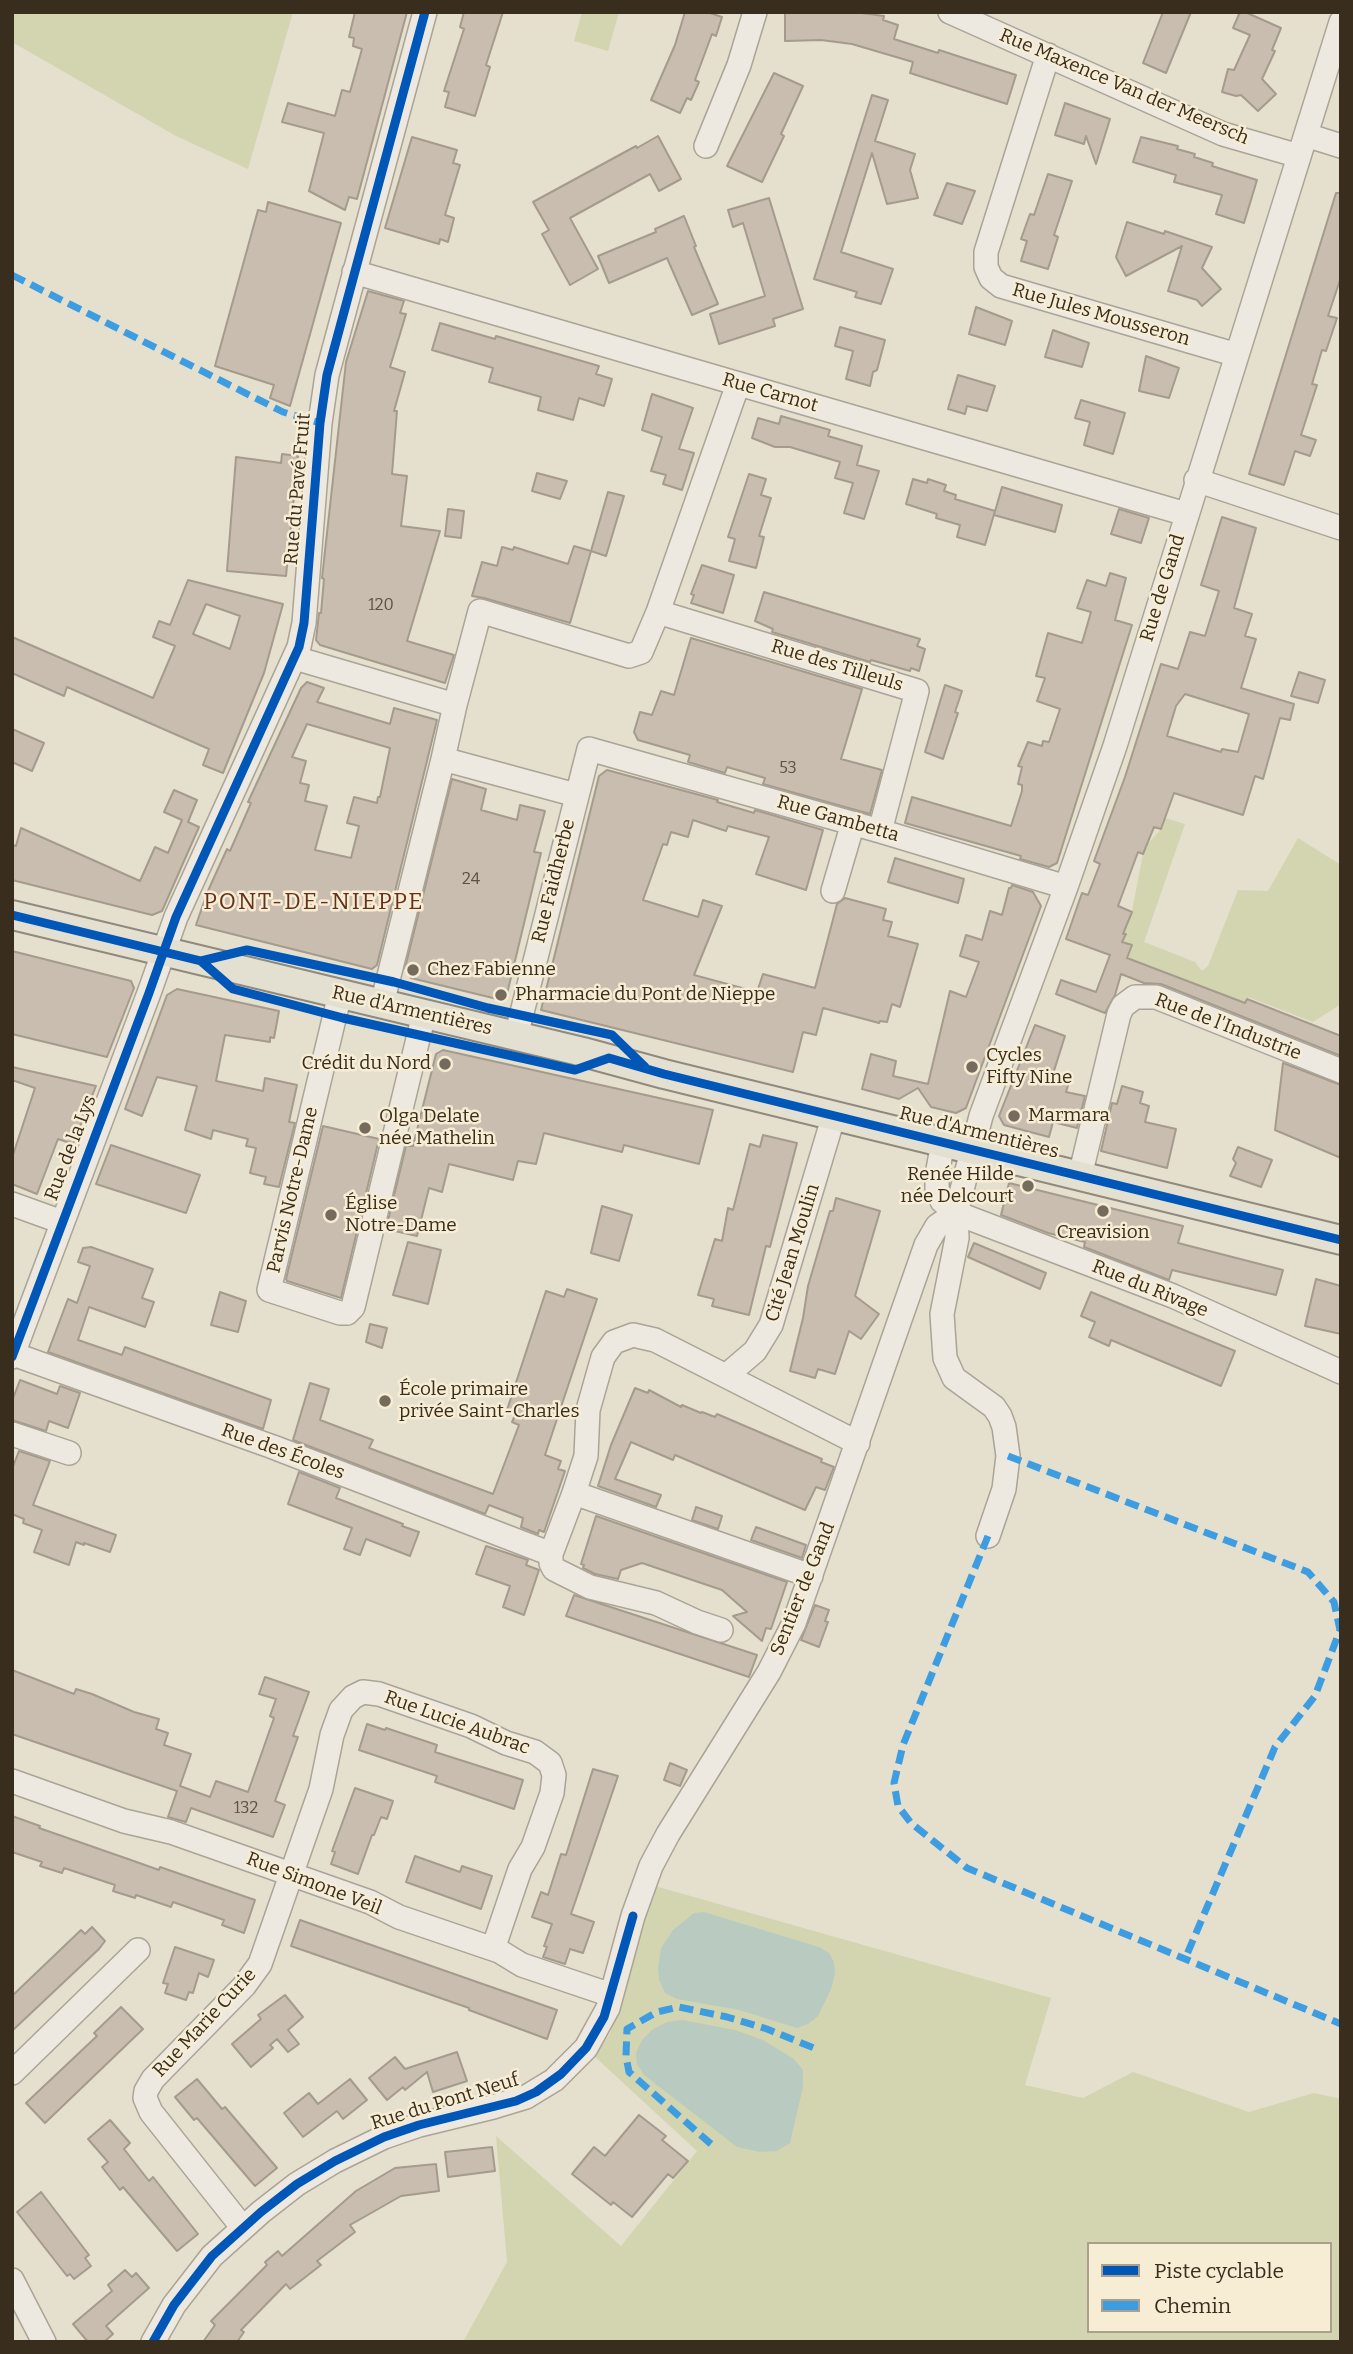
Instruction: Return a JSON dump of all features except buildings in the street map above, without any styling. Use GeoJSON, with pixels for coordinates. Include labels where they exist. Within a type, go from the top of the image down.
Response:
{"type":"FeatureCollection","features":[{"type":"Feature","properties":{"kind":"main road","name":"Rue d'Armentières"},"geometry":{"type":"LineString","coordinates":[[12,915],[516,1036],[1341,1240]]}},
{"type":"Feature","properties":{"kind":"street","name":"Rue du Pavé Fruit"},"geometry":{"type":"LineString","coordinates":[[164,952],[180,908],[295,658],[302,636],[327,375],[425,12]]}},
{"type":"Feature","properties":{"kind":"street"},"geometry":{"type":"LineString","coordinates":[[706,146],[739,65],[755,12]]}},
{"type":"Feature","properties":{"kind":"street","name":"Rue Maxence Van der Meersch"},"geometry":{"type":"LineString","coordinates":[[950,12],[1223,134],[1303,146],[1341,146]]}},
{"type":"Feature","properties":{"kind":"street","name":"Rue de Gand"},"geometry":{"type":"LineString","coordinates":[[972,1149],[985,1106],[1115,747],[1196,480],[1341,22]]}},
{"type":"Feature","properties":{"kind":"street","name":"Rue Jules Mousseron"},"geometry":{"type":"LineString","coordinates":[[1048,55],[986,252],[986,267],[991,278],[1001,286],[1237,355]]}},
{"type":"Feature","properties":{"kind":"street","name":"Rue Carnot"},"geometry":{"type":"LineString","coordinates":[[354,272],[1186,514]]}},
{"type":"Feature","properties":{"kind":"street"},"geometry":{"type":"LineString","coordinates":[[382,1004],[480,611],[623,654],[633,656],[641,652],[738,383]]}},
{"type":"Feature","properties":{"kind":"street"},"geometry":{"type":"LineString","coordinates":[[1196,480],[1341,528]]}},
{"type":"Feature","properties":{"kind":"street","name":"Rue des Tilleuls"},"geometry":{"type":"LineString","coordinates":[[657,612],[917,691],[880,831]]}},
{"type":"Feature","properties":{"kind":"street"},"geometry":{"type":"LineString","coordinates":[[295,658],[455,705]]}},
{"type":"Feature","properties":{"kind":"street","name":"Rue Faidherbe"},"geometry":{"type":"LineString","coordinates":[[516,1036],[589,749],[610,754]]}},
{"type":"Feature","properties":{"kind":"street","name":"Rue Gambetta"},"geometry":{"type":"LineString","coordinates":[[610,754],[1066,887]]}},
{"type":"Feature","properties":{"kind":"street"},"geometry":{"type":"LineString","coordinates":[[443,759],[576,795]]}},
{"type":"Feature","properties":{"kind":"street"},"geometry":{"type":"LineString","coordinates":[[833,891],[853,823]]}},
{"type":"Feature","properties":{"kind":"street","name":"Rue de la Lys"},"geometry":{"type":"LineString","coordinates":[[13,1355],[164,952]]}},
{"type":"Feature","properties":{"kind":"street","name":"Parvis Notre-Dame"},"geometry":{"type":"LineString","coordinates":[[340,994],[269,1290],[340,1313],[348,1313],[353,1307],[424,1014]]}},
{"type":"Feature","properties":{"kind":"street","name":"Rue de l'Industrie"},"geometry":{"type":"LineString","coordinates":[[1080,1176],[1119,1014],[1128,1002],[1135,998],[1156,997],[1341,1071]]}},
{"type":"Feature","properties":{"kind":"street","name":"Cité Jean Moulin"},"geometry":{"type":"LineString","coordinates":[[727,1375],[755,1351],[771,1325],[834,1115]]}},
{"type":"Feature","properties":{"kind":"street"},"geometry":{"type":"LineString","coordinates":[[943,1142],[936,1175],[937,1189],[942,1201],[956,1213]]}},
{"type":"Feature","properties":{"kind":"street"},"geometry":{"type":"LineString","coordinates":[[972,1149],[956,1213],[957,1238],[942,1314],[945,1358],[954,1378],[994,1407],[1004,1427],[1009,1455],[1004,1489],[988,1536]]}},
{"type":"Feature","properties":{"kind":"street"},"geometry":{"type":"LineString","coordinates":[[12,1204],[61,1223]]}},
{"type":"Feature","properties":{"kind":"street","name":"Rue du Rivage"},"geometry":{"type":"LineString","coordinates":[[956,1213],[1173,1296],[1341,1372]]}},
{"type":"Feature","properties":{"kind":"street","name":"Sentier de Gand"},"geometry":{"type":"LineString","coordinates":[[611,1996],[633,1916],[651,1866],[779,1655],[794,1623],[926,1245],[937,1226],[956,1213]]}},
{"type":"Feature","properties":{"kind":"street"},"geometry":{"type":"LineString","coordinates":[[721,1630],[656,1603],[590,1587],[554,1569],[551,1563],[551,1554],[586,1456],[588,1410],[603,1357],[614,1342],[633,1335],[648,1337],[858,1443]]}},
{"type":"Feature","properties":{"kind":"street","name":"Rue des Écoles"},"geometry":{"type":"LineString","coordinates":[[13,1355],[272,1447],[551,1554]]}},
{"type":"Feature","properties":{"kind":"street"},"geometry":{"type":"LineString","coordinates":[[12,1434],[69,1453]]}},
{"type":"Feature","properties":{"kind":"street"},"geometry":{"type":"LineString","coordinates":[[574,1493],[811,1576]]}},
{"type":"Feature","properties":{"kind":"street","name":"Rue Lucie Aubrac"},"geometry":{"type":"LineString","coordinates":[[291,1874],[321,1789],[332,1735],[341,1710],[348,1700],[363,1692],[374,1693],[471,1726],[498,1740],[541,1755],[550,1763],[554,1775],[552,1793],[533,1847],[520,1869],[493,1949]]}},
{"type":"Feature","properties":{"kind":"street","name":"Rue Simone Veil"},"geometry":{"type":"LineString","coordinates":[[12,1781],[124,1821],[171,1832],[370,1902],[399,1917],[493,1949],[522,1965],[611,1996]]}},
{"type":"Feature","properties":{"kind":"street","name":"Rue Marie Curie"},"geometry":{"type":"LineString","coordinates":[[243,2228],[150,2112],[145,2098],[153,2078],[254,1975],[264,1956],[291,1874]]}},
{"type":"Feature","properties":{"kind":"street"},"geometry":{"type":"LineString","coordinates":[[12,2073],[138,1950]]}},
{"type":"Feature","properties":{"kind":"street","name":"Rue du Pont Neuf"},"geometry":{"type":"LineString","coordinates":[[153,2342],[186,2287],[212,2256],[297,2184],[369,2143],[411,2127],[505,2104],[536,2092],[561,2074],[586,2048],[604,2017],[611,1996]]}},
{"type":"Feature","properties":{"kind":"street"},"geometry":{"type":"LineString","coordinates":[[12,2280],[44,2342]]}},
{"type":"Feature","properties":{"kind":"green space"},"geometry":{"type":"Polygon","coordinates":[[[12,12],[293,12],[248,169],[176,136],[12,42],[12,12]]]}},
{"type":"Feature","properties":{"kind":"green space"},"geometry":{"type":"Polygon","coordinates":[[[582,12],[619,12],[608,51],[574,41],[582,12]]]}},
{"type":"Feature","properties":{"kind":"green space"},"geometry":{"type":"Polygon","coordinates":[[[1165,818],[1185,824],[1144,942],[1195,962],[1202,971],[1208,966],[1238,890],[1268,891],[1298,838],[1341,865],[1341,1004],[1313,1022],[1248,997],[1245,1004],[1127,958],[1132,946],[1122,942],[1132,911],[1143,854],[1146,846],[1161,829],[1165,818]]]}},
{"type":"Feature","properties":{"kind":"green space"},"geometry":{"type":"Polygon","coordinates":[[[655,1886],[1051,1998],[1025,2085],[1083,2098],[1133,2072],[1249,2112],[1314,2093],[1341,2099],[1341,2342],[463,2342],[507,2262],[496,2136],[621,2246],[697,2151],[594,2056],[609,2035],[618,2014],[655,1886]]]}},
{"type":"Feature","properties":{"kind":"shaded area"},"geometry":{"type":"Polygon","coordinates":[[[704,1912],[819,1947],[829,1953],[834,1962],[835,1974],[818,2016],[797,2028],[739,2010],[677,1999],[665,1993],[659,1980],[661,1948],[673,1930],[694,1913],[704,1912]]]}},
{"type":"Feature","properties":{"kind":"shaded area"},"geometry":{"type":"Polygon","coordinates":[[[683,2020],[735,2030],[763,2040],[794,2059],[803,2070],[803,2087],[790,2143],[777,2151],[759,2152],[737,2147],[644,2075],[637,2064],[636,2053],[642,2040],[653,2029],[667,2022],[683,2020]]]}},
{"type":"Feature","properties":{"kind":"marked path"},"geometry":{"type":"LineString","coordinates":[[12,275],[283,412],[320,423]]}},
{"type":"Feature","properties":{"kind":"marked path"},"geometry":{"type":"LineString","coordinates":[[1008,1456],[1308,1572],[1334,1602],[1340,1630],[1315,1696],[1275,1747],[1185,1959]]}},
{"type":"Feature","properties":{"kind":"marked path"},"geometry":{"type":"LineString","coordinates":[[988,1536],[903,1745],[894,1783],[898,1806],[911,1823],[967,1868],[1341,2024]]}},
{"type":"Feature","properties":{"kind":"marked path"},"geometry":{"type":"LineString","coordinates":[[711,2144],[629,2072],[626,2056],[627,2029],[657,2012],[679,2007],[767,2029],[819,2050]]}},
{"type":"Feature","properties":{"kind":"cycle path"},"geometry":{"type":"LineString","coordinates":[[12,1357],[176,917],[299,647],[304,623],[320,423],[327,375],[425,12]]}},
{"type":"Feature","properties":{"kind":"cycle path"},"geometry":{"type":"LineString","coordinates":[[12,915],[201,961],[233,989],[343,1018],[575,1070],[609,1058],[664,1074],[1341,1240]]}},
{"type":"Feature","properties":{"kind":"cycle path"},"geometry":{"type":"LineString","coordinates":[[201,961],[247,950],[394,982],[488,1008],[612,1035],[645,1067]]}},
{"type":"Feature","properties":{"kind":"cycle path"},"geometry":{"type":"LineString","coordinates":[[153,2342],[174,2305],[212,2256],[297,2184],[335,2161],[384,2137],[419,2125],[516,2101],[536,2092],[561,2074],[586,2048],[604,2017],[633,1916]]}},
{"type":"Feature","properties":{"kind":"place","name":"Chez Fabienne"},"geometry":{"type":"Point","coordinates":[413,970]}},
{"type":"Feature","properties":{"kind":"place","name":"Pharmacie du Pont de Nieppe"},"geometry":{"type":"Point","coordinates":[501,995]}},
{"type":"Feature","properties":{"kind":"place","name":"Crédit du Nord"},"geometry":{"type":"Point","coordinates":[445,1064]}},
{"type":"Feature","properties":{"kind":"place","name":"Cycles Fifty Nine"},"geometry":{"type":"Point","coordinates":[972,1067]}},
{"type":"Feature","properties":{"kind":"place","name":"Marmara"},"geometry":{"type":"Point","coordinates":[1014,1116]}},
{"type":"Feature","properties":{"kind":"place","name":"Olga Delate née Mathelin"},"geometry":{"type":"Point","coordinates":[365,1128]}},
{"type":"Feature","properties":{"kind":"place","name":"Renée Hilde née Delcourt"},"geometry":{"type":"Point","coordinates":[1028,1186]}},
{"type":"Feature","properties":{"kind":"place","name":"Creavision"},"geometry":{"type":"Point","coordinates":[1103,1211]}},
{"type":"Feature","properties":{"kind":"place","name":"Église Notre-Dame"},"geometry":{"type":"Point","coordinates":[331,1215]}},
{"type":"Feature","properties":{"kind":"place","name":"École primaire privée Saint-Charles"},"geometry":{"type":"Point","coordinates":[385,1401]}},
{"type":"Feature","properties":{"kind":"district","name":"PONT-DE-NIEPPE"},"geometry":{"type":"Point","coordinates":[314,903]}}]}
